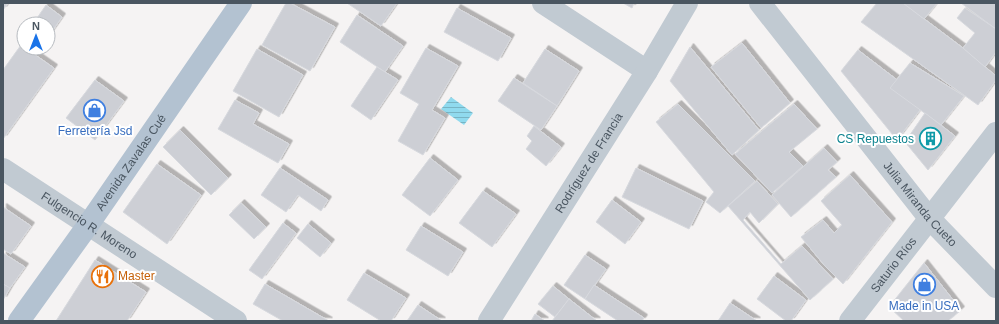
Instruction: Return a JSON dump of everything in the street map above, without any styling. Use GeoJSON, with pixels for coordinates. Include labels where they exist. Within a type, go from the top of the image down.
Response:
{"type":"FeatureCollection","features":[{"type":"Feature","properties":{"kind":"main road","name":"Avenida Zavalas Cué"},"geometry":{"type":"LineString","coordinates":[[19,321],[241,3]]}},
{"type":"Feature","properties":{"kind":"street"},"geometry":{"type":"LineString","coordinates":[[543,3],[647,71]]}},
{"type":"Feature","properties":{"kind":"street","name":"Rodríguez de Francia"},"geometry":{"type":"LineString","coordinates":[[489,321],[647,71],[687,3]]}},
{"type":"Feature","properties":{"kind":"street","name":"Julia Miranda Cueto"},"geometry":{"type":"LineString","coordinates":[[760,3],[929,218],[996,287]]}},
{"type":"Feature","properties":{"kind":"street","name":"Saturio Ríos"},"geometry":{"type":"LineString","coordinates":[[850,321],[996,133]]}},
{"type":"Feature","properties":{"kind":"street","name":"Fulgencio R. Moreno"},"geometry":{"type":"LineString","coordinates":[[3,169],[236,321]]}},
{"type":"Feature","properties":{"kind":"water"},"geometry":{"type":"Polygon","coordinates":[[[451,97],[473,113],[464,125],[441,109],[451,97]]]}},
{"type":"Feature","properties":{"kind":"building"},"geometry":{"type":"Polygon","coordinates":[[[3,3],[8,3],[3,10],[3,3]]]}},
{"type":"Feature","properties":{"kind":"building"},"geometry":{"type":"Polygon","coordinates":[[[286,3],[290,3],[335,27],[310,71],[262,45],[286,3]]]}},
{"type":"Feature","properties":{"kind":"building"},"geometry":{"type":"Polygon","coordinates":[[[347,3],[397,3],[381,26],[347,3]]]}},
{"type":"Feature","properties":{"kind":"building"},"geometry":{"type":"Polygon","coordinates":[[[623,3],[634,3],[632,8],[623,3]]]}},
{"type":"Feature","properties":{"kind":"building"},"geometry":{"type":"Polygon","coordinates":[[[877,3],[903,3],[963,48],[996,76],[996,80],[978,105],[861,22],[877,3]]]}},
{"type":"Feature","properties":{"kind":"building"},"geometry":{"type":"Polygon","coordinates":[[[903,3],[937,3],[924,19],[903,3]]]}},
{"type":"Feature","properties":{"kind":"building"},"geometry":{"type":"Polygon","coordinates":[[[961,3],[996,3],[996,29],[961,3]]]}},
{"type":"Feature","properties":{"kind":"building"},"geometry":{"type":"Polygon","coordinates":[[[46,5],[62,17],[56,26],[56,16],[38,16],[46,5]]]}},
{"type":"Feature","properties":{"kind":"building"},"geometry":{"type":"Polygon","coordinates":[[[457,8],[511,38],[498,61],[444,32],[457,8]]]}},
{"type":"Feature","properties":{"kind":"building"},"geometry":{"type":"Polygon","coordinates":[[[965,8],[996,29],[996,52],[985,67],[963,48],[975,33],[957,18],[965,8]]]}},
{"type":"Feature","properties":{"kind":"building"},"geometry":{"type":"Polygon","coordinates":[[[357,15],[403,46],[385,72],[340,42],[357,15]]]}},
{"type":"Feature","properties":{"kind":"building"},"geometry":{"type":"Polygon","coordinates":[[[742,43],[790,103],[761,128],[711,67],[742,43]]]}},
{"type":"Feature","properties":{"kind":"building"},"geometry":{"type":"Polygon","coordinates":[[[690,47],[759,130],[732,155],[670,81],[690,47]]]}},
{"type":"Feature","properties":{"kind":"building"},"geometry":{"type":"Polygon","coordinates":[[[426,48],[458,66],[432,110],[445,118],[423,155],[398,141],[419,104],[400,93],[426,48]]]}},
{"type":"Feature","properties":{"kind":"building"},"geometry":{"type":"Polygon","coordinates":[[[257,49],[303,75],[279,117],[233,91],[257,49]]]}},
{"type":"Feature","properties":{"kind":"building"},"geometry":{"type":"Polygon","coordinates":[[[545,49],[579,71],[557,106],[523,83],[545,49]]]}},
{"type":"Feature","properties":{"kind":"building"},"geometry":{"type":"Polygon","coordinates":[[[858,50],[926,102],[897,140],[841,71],[858,50]]]}},
{"type":"Feature","properties":{"kind":"building"},"geometry":{"type":"Polygon","coordinates":[[[16,52],[16,56],[37,56],[54,68],[3,139],[3,70],[16,52]]]}},
{"type":"Feature","properties":{"kind":"building"},"geometry":{"type":"Polygon","coordinates":[[[910,63],[964,96],[941,125],[890,88],[910,63]]]}},
{"type":"Feature","properties":{"kind":"building"},"geometry":{"type":"Polygon","coordinates":[[[377,67],[398,80],[371,120],[351,106],[377,67]]]}},
{"type":"Feature","properties":{"kind":"building"},"geometry":{"type":"Polygon","coordinates":[[[514,78],[557,106],[541,130],[498,101],[514,78]]]}},
{"type":"Feature","properties":{"kind":"building","name":"Ferretería Jsd"},"geometry":{"type":"Polygon","coordinates":[[[95,80],[124,101],[95,140],[66,118],[95,80]]]}},
{"type":"Feature","properties":{"kind":"building"},"geometry":{"type":"Polygon","coordinates":[[[235,100],[259,113],[253,124],[289,144],[278,163],[218,129],[235,100]]]}},
{"type":"Feature","properties":{"kind":"building"},"geometry":{"type":"Polygon","coordinates":[[[678,104],[755,181],[720,213],[706,202],[714,192],[656,122],[678,104]]]}},
{"type":"Feature","properties":{"kind":"building"},"geometry":{"type":"Polygon","coordinates":[[[794,104],[817,129],[789,152],[803,166],[772,193],[735,154],[794,104]]]}},
{"type":"Feature","properties":{"kind":"building","name":"CS Repuestos"},"geometry":{"type":"Polygon","coordinates":[[[925,113],[955,136],[928,170],[905,142],[925,113]]]}},
{"type":"Feature","properties":{"kind":"building"},"geometry":{"type":"Polygon","coordinates":[[[534,126],[561,147],[546,166],[526,149],[532,141],[527,136],[534,126]]]}},
{"type":"Feature","properties":{"kind":"building"},"geometry":{"type":"Polygon","coordinates":[[[180,130],[228,178],[211,195],[163,147],[180,130]]]}},
{"type":"Feature","properties":{"kind":"building"},"geometry":{"type":"Polygon","coordinates":[[[824,148],[837,162],[828,170],[836,177],[791,217],[772,195],[824,148]]]}},
{"type":"Feature","properties":{"kind":"building"},"geometry":{"type":"Polygon","coordinates":[[[430,158],[458,180],[430,216],[402,195],[430,158]]]}},
{"type":"Feature","properties":{"kind":"building"},"geometry":{"type":"Polygon","coordinates":[[[157,164],[201,195],[167,244],[123,212],[157,164]]]}},
{"type":"Feature","properties":{"kind":"building"},"geometry":{"type":"Polygon","coordinates":[[[280,168],[328,200],[321,211],[298,195],[286,212],[261,195],[280,168]]]}},
{"type":"Feature","properties":{"kind":"building"},"geometry":{"type":"Polygon","coordinates":[[[636,168],[703,201],[689,229],[622,197],[636,168]]]}},
{"type":"Feature","properties":{"kind":"building"},"geometry":{"type":"Polygon","coordinates":[[[850,175],[892,222],[843,284],[825,266],[801,237],[823,220],[834,233],[842,225],[821,201],[850,175]]]}},
{"type":"Feature","properties":{"kind":"building"},"geometry":{"type":"Polygon","coordinates":[[[757,181],[778,204],[759,223],[750,212],[743,220],[781,264],[802,246],[833,279],[810,300],[728,206],[757,181]]]}},
{"type":"Feature","properties":{"kind":"building"},"geometry":{"type":"Polygon","coordinates":[[[483,191],[516,214],[492,247],[459,223],[483,191]]]}},
{"type":"Feature","properties":{"kind":"building"},"geometry":{"type":"Polygon","coordinates":[[[612,200],[641,222],[625,244],[596,222],[612,200]]]}},
{"type":"Feature","properties":{"kind":"building"},"geometry":{"type":"Polygon","coordinates":[[[241,203],[266,227],[254,239],[229,215],[241,203]]]}},
{"type":"Feature","properties":{"kind":"building"},"geometry":{"type":"Polygon","coordinates":[[[3,207],[31,226],[11,254],[3,249],[3,207]]]}},
{"type":"Feature","properties":{"kind":"building"},"geometry":{"type":"Polygon","coordinates":[[[283,223],[296,233],[262,279],[249,270],[283,223]]]}},
{"type":"Feature","properties":{"kind":"building"},"geometry":{"type":"Polygon","coordinates":[[[308,224],[331,243],[320,257],[297,238],[308,224]]]}},
{"type":"Feature","properties":{"kind":"building"},"geometry":{"type":"Polygon","coordinates":[[[421,226],[463,252],[448,276],[406,250],[421,226]]]}},
{"type":"Feature","properties":{"kind":"building"},"geometry":{"type":"Polygon","coordinates":[[[3,253],[25,267],[10,288],[3,284],[3,253]]]}},
{"type":"Feature","properties":{"kind":"building"},"geometry":{"type":"Polygon","coordinates":[[[585,255],[606,269],[585,299],[564,285],[585,255]]]}},
{"type":"Feature","properties":{"kind":"building","name":"Master"},"geometry":{"type":"Polygon","coordinates":[[[95,260],[146,292],[127,321],[56,321],[95,260]]]}},
{"type":"Feature","properties":{"kind":"building","name":"Made in USA"},"geometry":{"type":"Polygon","coordinates":[[[924,263],[961,310],[948,321],[904,321],[889,307],[924,263]]]}},
{"type":"Feature","properties":{"kind":"building"},"geometry":{"type":"Polygon","coordinates":[[[364,273],[406,298],[391,321],[381,321],[347,300],[364,273]]]}},
{"type":"Feature","properties":{"kind":"building"},"geometry":{"type":"Polygon","coordinates":[[[774,276],[806,300],[791,321],[786,321],[757,299],[774,276]]]}},
{"type":"Feature","properties":{"kind":"building"},"geometry":{"type":"Polygon","coordinates":[[[3,284],[10,288],[3,300],[3,284]]]}},
{"type":"Feature","properties":{"kind":"building"},"geometry":{"type":"Polygon","coordinates":[[[265,284],[329,321],[283,321],[253,304],[265,284]]]}},
{"type":"Feature","properties":{"kind":"building"},"geometry":{"type":"Polygon","coordinates":[[[594,285],[644,318],[642,321],[618,321],[585,299],[594,285]]]}},
{"type":"Feature","properties":{"kind":"building"},"geometry":{"type":"Polygon","coordinates":[[[553,286],[569,299],[555,317],[538,304],[553,286]]]}},
{"type":"Feature","properties":{"kind":"building"},"geometry":{"type":"Polygon","coordinates":[[[569,299],[597,321],[552,321],[569,299]]]}},
{"type":"Feature","properties":{"kind":"building"},"geometry":{"type":"Polygon","coordinates":[[[730,303],[757,321],[718,321],[730,303]]]}},
{"type":"Feature","properties":{"kind":"building"},"geometry":{"type":"Polygon","coordinates":[[[418,305],[442,321],[407,321],[418,305]]]}},
{"type":"Feature","properties":{"kind":"building"},"geometry":{"type":"Polygon","coordinates":[[[535,314],[545,321],[531,321],[535,314]]]}},
{"type":"Feature","properties":{"kind":"place","name":"Ferretería Jsd"},"geometry":{"type":"Point","coordinates":[95,110]}},
{"type":"Feature","properties":{"kind":"place","name":"CS Repuestos"},"geometry":{"type":"Point","coordinates":[930,139]}},
{"type":"Feature","properties":{"kind":"place","name":"Master"},"geometry":{"type":"Point","coordinates":[103,276]}},
{"type":"Feature","properties":{"kind":"place","name":"Made in USA"},"geometry":{"type":"Point","coordinates":[924,285]}}]}
